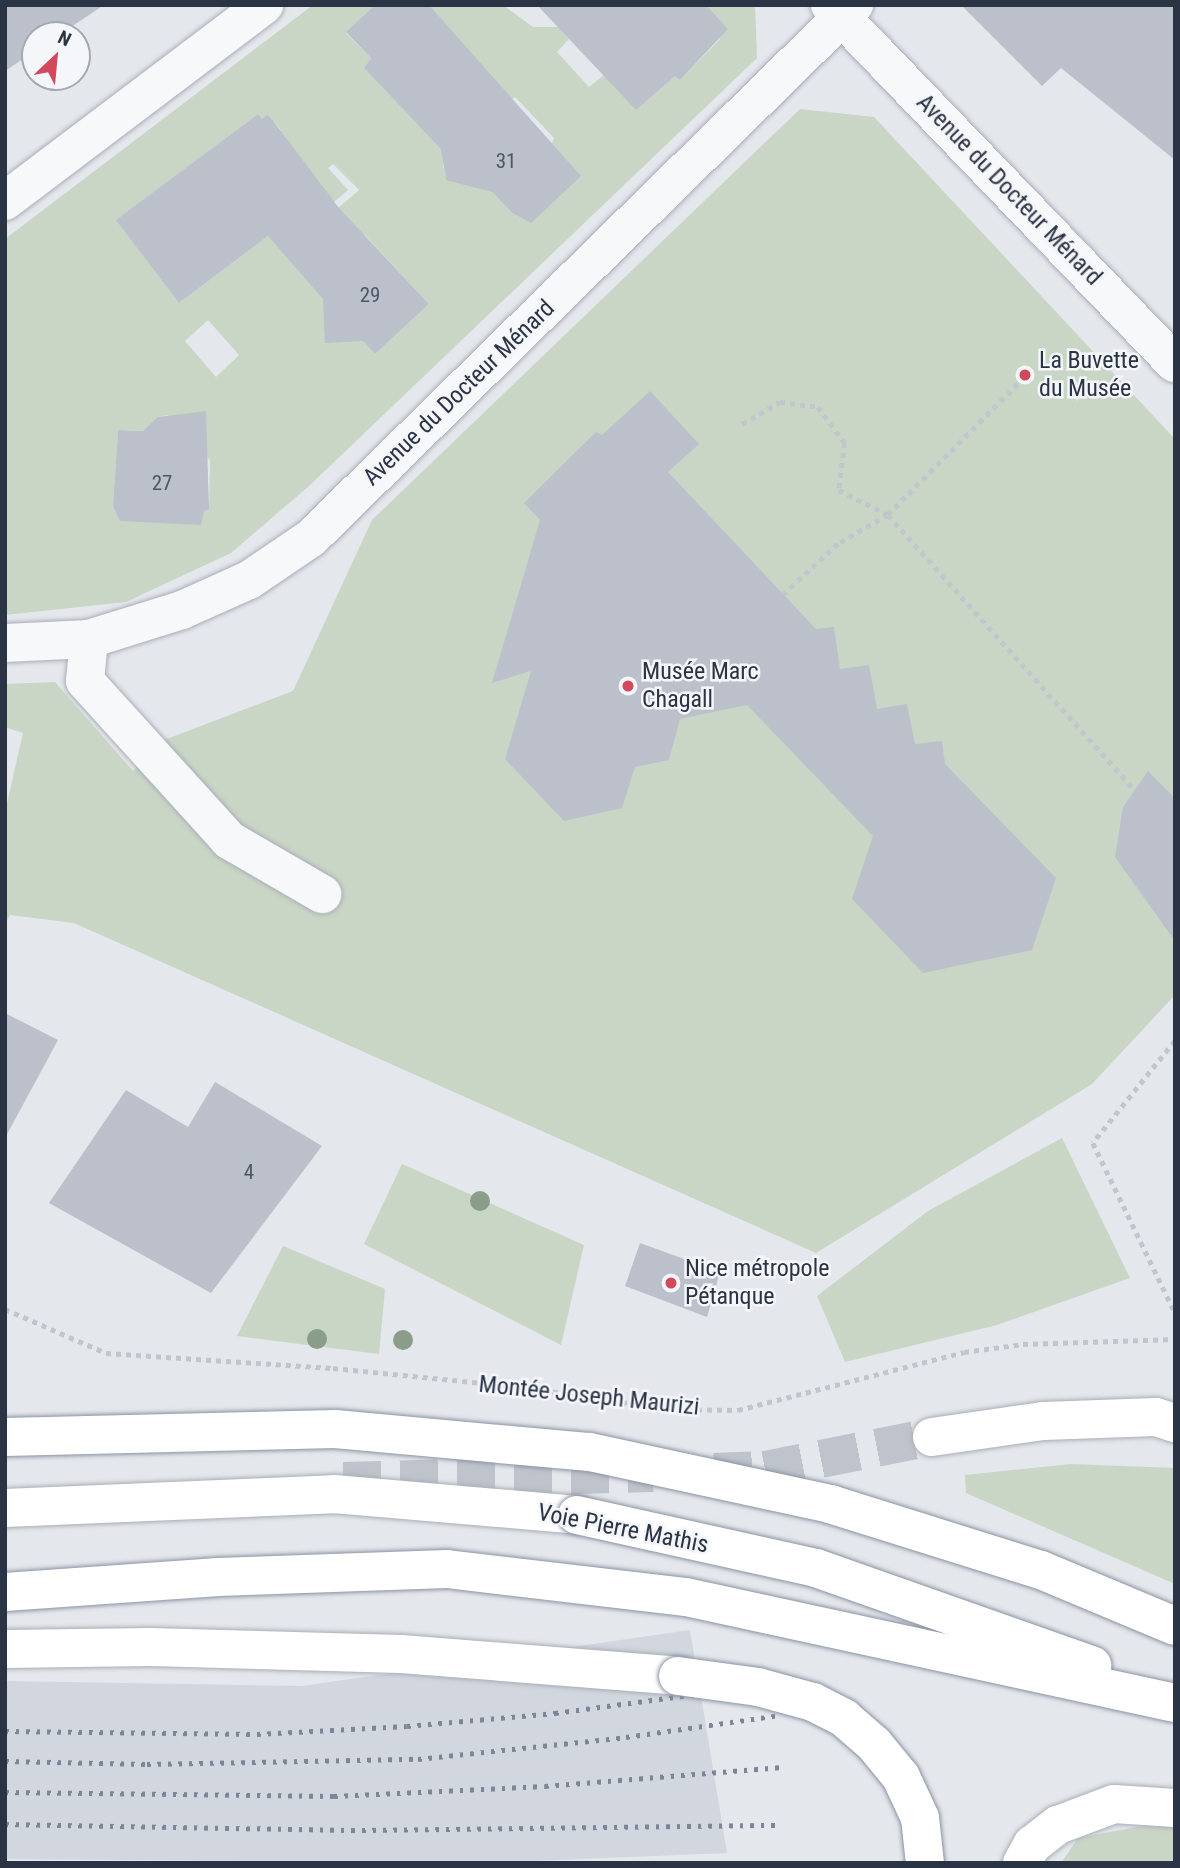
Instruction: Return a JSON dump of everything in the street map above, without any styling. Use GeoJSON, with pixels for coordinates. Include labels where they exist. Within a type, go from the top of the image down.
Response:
{"type":"FeatureCollection","features":[{"type":"Feature","properties":{"kind":"highway"},"geometry":{"type":"LineString","coordinates":[[932,1437],[1043,1421],[1156,1417],[1175,1423]]}},
{"type":"Feature","properties":{"kind":"highway"},"geometry":{"type":"LineString","coordinates":[[5,1437],[335,1429],[590,1452],[830,1504],[1041,1570],[1175,1626]]}},
{"type":"Feature","properties":{"kind":"highway","name":"Voie Pierre Mathis"},"geometry":{"type":"LineString","coordinates":[[5,1508],[334,1494],[578,1515],[817,1568],[1080,1660],[1175,1701]]}},
{"type":"Feature","properties":{"kind":"highway"},"geometry":{"type":"LineString","coordinates":[[5,1592],[218,1577],[447,1569],[686,1597],[1175,1701]]}},
{"type":"Feature","properties":{"kind":"highway"},"geometry":{"type":"LineString","coordinates":[[5,1649],[150,1647],[401,1654],[635,1670],[758,1687],[813,1702],[844,1718],[874,1744],[901,1777],[920,1818],[925,1863]]}},
{"type":"Feature","properties":{"kind":"highway"},"geometry":{"type":"LineString","coordinates":[[1022,1863],[1032,1845],[1058,1825],[1114,1804],[1175,1808]]}},
{"type":"Feature","properties":{"kind":"street"},"geometry":{"type":"LineString","coordinates":[[5,201],[264,5]]}},
{"type":"Feature","properties":{"kind":"street","name":"Avenue du Docteur Ménard"},"geometry":{"type":"LineString","coordinates":[[5,643],[89,639],[182,610],[249,580],[312,538],[843,9],[1175,363]]}},
{"type":"Feature","properties":{"kind":"street"},"geometry":{"type":"LineString","coordinates":[[89,639],[85,681],[229,840],[322,894]]}},
{"type":"Feature","properties":{"kind":"path"},"geometry":{"type":"LineString","coordinates":[[783,595],[838,544],[888,515],[1018,384]]}},
{"type":"Feature","properties":{"kind":"path"},"geometry":{"type":"LineString","coordinates":[[742,424],[780,402],[818,407],[845,443],[839,490],[888,515],[1135,790]]}},
{"type":"Feature","properties":{"kind":"path"},"geometry":{"type":"LineString","coordinates":[[1175,1041],[1093,1143],[1175,1313]]}},
{"type":"Feature","properties":{"kind":"path","name":"Montée Joseph Maurizi"},"geometry":{"type":"LineString","coordinates":[[5,1309],[106,1353],[334,1368],[523,1387],[667,1409],[738,1410],[964,1352],[1023,1344],[1175,1339]]}},
{"type":"Feature","properties":{"kind":"shaded area"},"geometry":{"type":"Polygon","coordinates":[[[690,1630],[727,1853],[482,1863],[5,1859],[5,1681],[302,1686],[690,1630]]]}},
{"type":"Feature","properties":{"kind":"green space"},"geometry":{"type":"Polygon","coordinates":[[[313,5],[375,5],[346,33],[371,58],[364,68],[410,116],[428,5],[503,5],[533,27],[559,27],[569,39],[557,52],[589,87],[604,75],[636,109],[675,76],[680,80],[720,39],[721,24],[706,5],[755,5],[757,58],[309,486],[231,553],[126,602],[5,615],[5,239],[313,5]],[[515,97],[445,157],[445,175],[486,186],[512,213],[525,220],[554,138],[515,97]],[[258,114],[117,220],[179,303],[320,197],[274,136],[281,130],[268,114],[262,119],[258,114]],[[333,164],[328,168],[348,190],[326,209],[330,215],[359,190],[333,164]],[[365,235],[312,285],[375,354],[429,304],[365,235]],[[208,320],[185,341],[216,377],[239,355],[208,320]],[[168,415],[158,417],[147,431],[118,430],[113,506],[209,509],[210,460],[168,415]]]}},
{"type":"Feature","properties":{"kind":"green space"},"geometry":{"type":"Polygon","coordinates":[[[800,109],[874,117],[1175,439],[1175,995],[1092,1084],[816,1253],[74,923],[10,915],[5,924],[5,812],[23,733],[5,727],[5,684],[55,682],[133,771],[164,740],[293,691],[372,520],[800,109]]]}},
{"type":"Feature","properties":{"kind":"green space"},"geometry":{"type":"Polygon","coordinates":[[[1062,1138],[1130,1278],[997,1325],[845,1362],[817,1296],[928,1211],[1062,1138]]]}},
{"type":"Feature","properties":{"kind":"green space"},"geometry":{"type":"Polygon","coordinates":[[[402,1164],[584,1245],[561,1345],[364,1244],[402,1164]]]}},
{"type":"Feature","properties":{"kind":"green space"},"geometry":{"type":"Polygon","coordinates":[[[283,1246],[385,1289],[379,1354],[237,1336],[283,1246]]]}},
{"type":"Feature","properties":{"kind":"green space"},"geometry":{"type":"Polygon","coordinates":[[[1070,1464],[1175,1468],[1175,1584],[966,1493],[965,1475],[1070,1464]]]}},
{"type":"Feature","properties":{"kind":"green space"},"geometry":{"type":"Polygon","coordinates":[[[1163,1822],[1175,1827],[1175,1863],[1061,1863],[1078,1838],[1163,1822]]]}},
{"type":"Feature","properties":{"kind":"building"},"geometry":{"type":"Polygon","coordinates":[[[5,5],[104,5],[80,21],[21,21],[21,60],[5,71],[5,5]]]}},
{"type":"Feature","properties":{"kind":"building"},"geometry":{"type":"Polygon","coordinates":[[[375,5],[429,5],[581,176],[531,223],[512,213],[492,192],[446,180],[441,149],[364,68],[371,58],[346,32],[375,5]]]}},
{"type":"Feature","properties":{"kind":"building"},"geometry":{"type":"Polygon","coordinates":[[[537,5],[706,5],[728,29],[680,80],[675,76],[636,110],[537,5]]]}},
{"type":"Feature","properties":{"kind":"building"},"geometry":{"type":"Polygon","coordinates":[[[961,5],[1175,5],[1175,160],[1061,68],[1042,86],[961,5]]]}},
{"type":"Feature","properties":{"kind":"building"},"geometry":{"type":"Polygon","coordinates":[[[258,114],[262,119],[268,114],[339,208],[429,304],[375,354],[363,341],[325,343],[323,299],[268,236],[179,303],[116,220],[258,114]]]}},
{"type":"Feature","properties":{"kind":"building","name":"Musée Marc Chagall"},"geometry":{"type":"Polygon","coordinates":[[[650,391],[699,444],[668,472],[816,629],[834,627],[840,669],[869,665],[877,709],[907,704],[915,744],[942,741],[945,764],[1056,878],[1032,950],[923,973],[852,899],[873,836],[747,705],[680,719],[669,760],[635,767],[622,808],[564,821],[505,759],[531,671],[492,683],[540,520],[524,503],[596,432],[602,435],[650,391]]]}},
{"type":"Feature","properties":{"kind":"building"},"geometry":{"type":"Polygon","coordinates":[[[206,411],[209,509],[204,511],[201,525],[120,521],[113,506],[118,430],[143,431],[158,417],[206,411]]]}},
{"type":"Feature","properties":{"kind":"building"},"geometry":{"type":"Polygon","coordinates":[[[1148,771],[1175,798],[1175,941],[1115,857],[1123,807],[1148,771]]]}},
{"type":"Feature","properties":{"kind":"building"},"geometry":{"type":"Polygon","coordinates":[[[5,1013],[58,1040],[5,1138],[5,1013]]]}},
{"type":"Feature","properties":{"kind":"building"},"geometry":{"type":"Polygon","coordinates":[[[215,1082],[322,1146],[211,1293],[49,1203],[126,1090],[188,1127],[215,1082]]]}},
{"type":"Feature","properties":{"kind":"building","name":"Nice métropole Pétanque"},"geometry":{"type":"Polygon","coordinates":[[[640,1243],[720,1272],[707,1317],[625,1286],[640,1243]]]}},
{"type":"Feature","properties":{"kind":"tunnel"},"geometry":{"type":"LineString","coordinates":[[714,1472],[765,1470],[932,1437]]}},
{"type":"Feature","properties":{"kind":"tunnel"},"geometry":{"type":"LineString","coordinates":[[343,1481],[653,1473]]}},
{"type":"Feature","properties":{"kind":"railway"},"geometry":{"type":"LineString","coordinates":[[5,1731],[257,1734],[407,1726],[555,1713],[781,1683]]}},
{"type":"Feature","properties":{"kind":"railway"},"geometry":{"type":"LineString","coordinates":[[5,1761],[147,1764],[418,1759],[626,1737],[781,1715]]}},
{"type":"Feature","properties":{"kind":"railway"},"geometry":{"type":"LineString","coordinates":[[5,1792],[334,1796],[545,1786],[779,1767]]}},
{"type":"Feature","properties":{"kind":"railway"},"geometry":{"type":"LineString","coordinates":[[5,1824],[362,1830],[778,1825]]}},
{"type":"Feature","properties":{"kind":"place","name":"La Buvette du Musée"},"geometry":{"type":"Point","coordinates":[1025,375]}},
{"type":"Feature","properties":{"kind":"place","name":"Musée Marc Chagall"},"geometry":{"type":"Point","coordinates":[628,686]}},
{"type":"Feature","properties":{"kind":"place","name":"Nice métropole Pétanque"},"geometry":{"type":"Point","coordinates":[671,1283]}}]}
